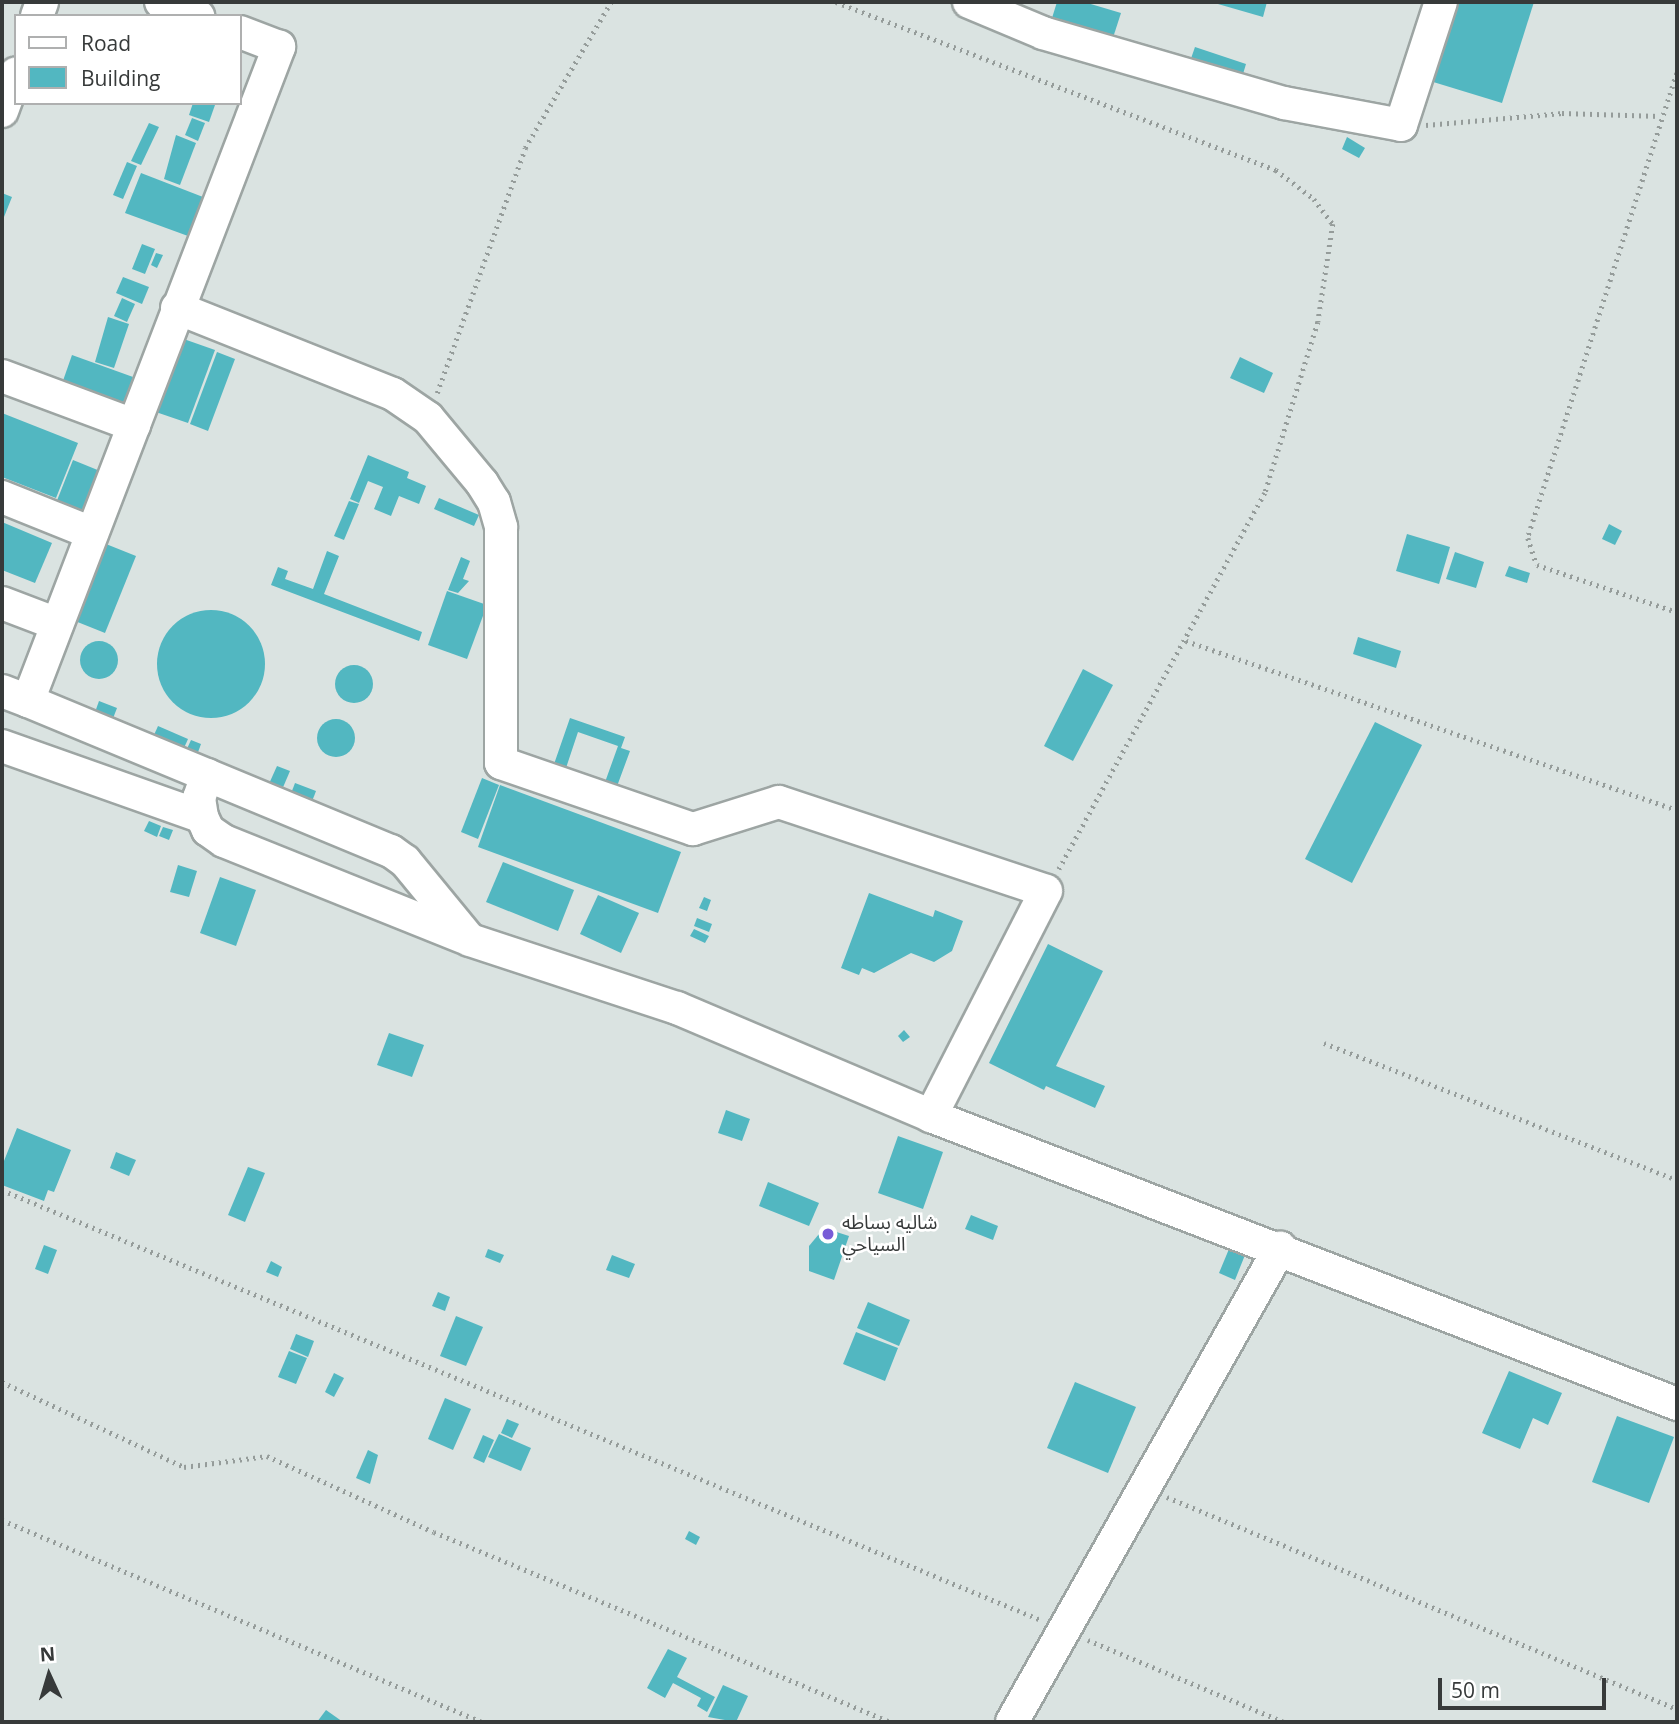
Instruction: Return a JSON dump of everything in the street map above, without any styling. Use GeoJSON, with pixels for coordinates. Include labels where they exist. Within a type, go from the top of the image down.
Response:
{"type":"FeatureCollection","features":[{"type":"Feature","properties":{"kind":"street"},"geometry":{"type":"LineString","coordinates":[[161,2],[193,14]]}},
{"type":"Feature","properties":{"kind":"street"},"geometry":{"type":"LineString","coordinates":[[969,2],[1042,33],[1270,99],[1401,125],[1441,2]]}},
{"type":"Feature","properties":{"kind":"street"},"geometry":{"type":"LineString","coordinates":[[242,33],[279,47],[57,624],[15,696],[391,851],[405,861],[470,940]]}},
{"type":"Feature","properties":{"kind":"street"},"geometry":{"type":"LineString","coordinates":[[2,111],[14,78]]}},
{"type":"Feature","properties":{"kind":"street"},"geometry":{"type":"LineString","coordinates":[[177,308],[393,394],[428,418],[482,484],[498,514],[501,764],[693,829],[779,802],[1046,891],[931,1116]]}},
{"type":"Feature","properties":{"kind":"street"},"geometry":{"type":"LineString","coordinates":[[2,376],[134,425]]}},
{"type":"Feature","properties":{"kind":"street"},"geometry":{"type":"LineString","coordinates":[[2,497],[92,533]]}},
{"type":"Feature","properties":{"kind":"street"},"geometry":{"type":"LineString","coordinates":[[2,603],[57,624]]}},
{"type":"Feature","properties":{"kind":"street"},"geometry":{"type":"LineString","coordinates":[[2,746],[202,817]]}},
{"type":"Feature","properties":{"kind":"street"},"geometry":{"type":"LineString","coordinates":[[207,775],[199,798],[202,817],[208,830],[224,841],[470,940],[677,1008],[931,1116],[1280,1248],[1677,1404]]}},
{"type":"Feature","properties":{"kind":"street"},"geometry":{"type":"LineString","coordinates":[[1013,1722],[1063,1629],[1147,1489],[1280,1248]]}},
{"type":"Feature","properties":{"kind":"path"},"geometry":{"type":"LineString","coordinates":[[428,418],[525,148],[611,2]]}},
{"type":"Feature","properties":{"kind":"path"},"geometry":{"type":"LineString","coordinates":[[836,2],[1276,170],[1314,199],[1333,225],[1318,322],[1265,494],[1046,891]]}},
{"type":"Feature","properties":{"kind":"path"},"geometry":{"type":"LineString","coordinates":[[1677,73],[1660,116],[1528,538],[1537,565],[1677,612]]}},
{"type":"Feature","properties":{"kind":"path"},"geometry":{"type":"LineString","coordinates":[[1401,125],[1482,123],[1562,113],[1660,116]]}},
{"type":"Feature","properties":{"kind":"path"},"geometry":{"type":"LineString","coordinates":[[1186,641],[1677,810]]}},
{"type":"Feature","properties":{"kind":"path"},"geometry":{"type":"LineString","coordinates":[[1324,1043],[1677,1180]]}},
{"type":"Feature","properties":{"kind":"path"},"geometry":{"type":"LineString","coordinates":[[2,1190],[1284,1722]]}},
{"type":"Feature","properties":{"kind":"path"},"geometry":{"type":"LineString","coordinates":[[2,1382],[184,1467],[267,1456],[434,1532],[890,1722]]}},
{"type":"Feature","properties":{"kind":"path"},"geometry":{"type":"LineString","coordinates":[[1147,1489],[1677,1709]]}},
{"type":"Feature","properties":{"kind":"path"},"geometry":{"type":"LineString","coordinates":[[2,1520],[482,1722]]}},
{"type":"Feature","properties":{"kind":"building"},"geometry":{"type":"Polygon","coordinates":[[[1057,2],[1084,2],[1121,13],[1109,50],[1048,31],[1057,2]]]}},
{"type":"Feature","properties":{"kind":"building"},"geometry":{"type":"Polygon","coordinates":[[[1211,2],[1267,2],[1263,17],[1211,2]]]}},
{"type":"Feature","properties":{"kind":"building"},"geometry":{"type":"Polygon","coordinates":[[[1455,2],[1534,2],[1502,103],[1430,81],[1455,2]]]}},
{"type":"Feature","properties":{"kind":"building"},"geometry":{"type":"Polygon","coordinates":[[[1195,47],[1246,64],[1240,84],[1188,67],[1195,47]]]}},
{"type":"Feature","properties":{"kind":"building"},"geometry":{"type":"Polygon","coordinates":[[[192,105],[215,105],[209,122],[189,115],[192,105]]]}},
{"type":"Feature","properties":{"kind":"building"},"geometry":{"type":"Polygon","coordinates":[[[192,118],[205,123],[198,141],[185,135],[192,118]]]}},
{"type":"Feature","properties":{"kind":"building"},"geometry":{"type":"Polygon","coordinates":[[[149,123],[159,127],[141,165],[131,161],[149,123]]]}},
{"type":"Feature","properties":{"kind":"building"},"geometry":{"type":"Polygon","coordinates":[[[176,135],[196,143],[180,185],[164,179],[176,135]]]}},
{"type":"Feature","properties":{"kind":"building"},"geometry":{"type":"Polygon","coordinates":[[[1347,137],[1365,148],[1359,158],[1342,149],[1347,137]]]}},
{"type":"Feature","properties":{"kind":"building"},"geometry":{"type":"Polygon","coordinates":[[[127,162],[137,166],[123,199],[113,195],[127,162]]]}},
{"type":"Feature","properties":{"kind":"building"},"geometry":{"type":"Polygon","coordinates":[[[141,173],[203,197],[188,236],[125,213],[141,173]]]}},
{"type":"Feature","properties":{"kind":"building"},"geometry":{"type":"Polygon","coordinates":[[[2,193],[12,197],[4,217],[2,216],[2,193]]]}},
{"type":"Feature","properties":{"kind":"building"},"geometry":{"type":"Polygon","coordinates":[[[142,244],[155,249],[145,274],[132,269],[142,244]]]}},
{"type":"Feature","properties":{"kind":"building"},"geometry":{"type":"Polygon","coordinates":[[[156,253],[163,255],[157,268],[151,265],[156,253]]]}},
{"type":"Feature","properties":{"kind":"building"},"geometry":{"type":"Polygon","coordinates":[[[123,277],[149,287],[142,304],[116,293],[123,277]]]}},
{"type":"Feature","properties":{"kind":"building"},"geometry":{"type":"Polygon","coordinates":[[[122,298],[135,304],[127,322],[114,316],[122,298]]]}},
{"type":"Feature","properties":{"kind":"building"},"geometry":{"type":"Polygon","coordinates":[[[108,317],[129,324],[114,368],[95,362],[108,317]]]}},
{"type":"Feature","properties":{"kind":"building"},"geometry":{"type":"Polygon","coordinates":[[[178,337],[215,350],[188,423],[150,410],[178,337]]]}},
{"type":"Feature","properties":{"kind":"building"},"geometry":{"type":"Polygon","coordinates":[[[217,352],[235,359],[208,431],[190,424],[217,352]]]}},
{"type":"Feature","properties":{"kind":"building"},"geometry":{"type":"Polygon","coordinates":[[[72,355],[133,377],[119,417],[58,395],[72,355]]]}},
{"type":"Feature","properties":{"kind":"building"},"geometry":{"type":"Polygon","coordinates":[[[1240,357],[1273,373],[1264,393],[1230,378],[1240,357]]]}},
{"type":"Feature","properties":{"kind":"building"},"geometry":{"type":"Polygon","coordinates":[[[2,413],[78,443],[56,498],[2,477],[2,413]]]}},
{"type":"Feature","properties":{"kind":"building"},"geometry":{"type":"Polygon","coordinates":[[[368,455],[409,472],[407,478],[426,486],[419,504],[399,496],[391,516],[374,509],[383,487],[368,481],[359,503],[350,499],[368,455]]]}},
{"type":"Feature","properties":{"kind":"building"},"geometry":{"type":"Polygon","coordinates":[[[73,460],[105,473],[88,516],[56,503],[73,460]]]}},
{"type":"Feature","properties":{"kind":"building"},"geometry":{"type":"Polygon","coordinates":[[[439,498],[479,515],[474,526],[434,509],[439,498]]]}},
{"type":"Feature","properties":{"kind":"building"},"geometry":{"type":"Polygon","coordinates":[[[349,501],[359,504],[344,540],[334,536],[349,501]]]}},
{"type":"Feature","properties":{"kind":"building"},"geometry":{"type":"Polygon","coordinates":[[[2,522],[52,543],[35,583],[2,570],[2,522]]]}},
{"type":"Feature","properties":{"kind":"building"},"geometry":{"type":"Polygon","coordinates":[[[1609,524],[1622,531],[1615,545],[1602,539],[1609,524]]]}},
{"type":"Feature","properties":{"kind":"building"},"geometry":{"type":"Polygon","coordinates":[[[1407,534],[1450,547],[1439,584],[1396,571],[1407,534]]]}},
{"type":"Feature","properties":{"kind":"building"},"geometry":{"type":"Polygon","coordinates":[[[106,544],[136,556],[105,633],[75,621],[106,544]]]}},
{"type":"Feature","properties":{"kind":"building"},"geometry":{"type":"Polygon","coordinates":[[[327,551],[339,556],[324,594],[422,632],[419,641],[271,585],[278,567],[288,571],[285,579],[313,589],[327,551]]]}},
{"type":"Feature","properties":{"kind":"building"},"geometry":{"type":"Polygon","coordinates":[[[1455,552],[1484,562],[1476,588],[1446,579],[1455,552]]]}},
{"type":"Feature","properties":{"kind":"building"},"geometry":{"type":"Polygon","coordinates":[[[461,557],[470,561],[463,579],[469,581],[458,593],[448,590],[461,557]]]}},
{"type":"Feature","properties":{"kind":"building"},"geometry":{"type":"Polygon","coordinates":[[[1509,566],[1530,573],[1527,583],[1505,576],[1509,566]]]}},
{"type":"Feature","properties":{"kind":"building"},"geometry":{"type":"Polygon","coordinates":[[[447,591],[487,605],[467,659],[428,645],[447,591]]]}},
{"type":"Feature","properties":{"kind":"building"},"geometry":{"type":"Polygon","coordinates":[[[211,610],[232,614],[249,626],[261,643],[265,664],[261,685],[249,702],[232,714],[211,718],[190,714],[173,702],[161,685],[157,664],[161,643],[173,626],[190,614],[211,610]]]}},
{"type":"Feature","properties":{"kind":"building"},"geometry":{"type":"Polygon","coordinates":[[[1358,637],[1401,651],[1396,668],[1353,654],[1358,637]]]}},
{"type":"Feature","properties":{"kind":"building"},"geometry":{"type":"Polygon","coordinates":[[[99,641],[112,647],[118,660],[112,673],[99,679],[86,673],[80,660],[86,647],[99,641]]]}},
{"type":"Feature","properties":{"kind":"building"},"geometry":{"type":"Polygon","coordinates":[[[354,665],[367,671],[373,684],[367,697],[354,703],[341,697],[335,684],[341,671],[354,665]]]}},
{"type":"Feature","properties":{"kind":"building"},"geometry":{"type":"Polygon","coordinates":[[[1083,669],[1113,685],[1073,761],[1044,746],[1083,669]]]}},
{"type":"Feature","properties":{"kind":"building"},"geometry":{"type":"Polygon","coordinates":[[[99,701],[117,708],[112,721],[94,715],[99,701]]]}},
{"type":"Feature","properties":{"kind":"building"},"geometry":{"type":"Polygon","coordinates":[[[570,718],[625,737],[621,748],[630,751],[616,789],[604,785],[618,746],[578,732],[565,771],[553,767],[570,718]]]}},
{"type":"Feature","properties":{"kind":"building"},"geometry":{"type":"Polygon","coordinates":[[[336,719],[349,725],[355,738],[349,751],[336,757],[323,751],[317,738],[323,725],[336,719]]]}},
{"type":"Feature","properties":{"kind":"building"},"geometry":{"type":"Polygon","coordinates":[[[1375,722],[1422,745],[1352,883],[1305,859],[1375,722]]]}},
{"type":"Feature","properties":{"kind":"building"},"geometry":{"type":"Polygon","coordinates":[[[158,726],[188,739],[180,757],[150,744],[158,726]]]}},
{"type":"Feature","properties":{"kind":"building"},"geometry":{"type":"Polygon","coordinates":[[[191,740],[201,744],[197,755],[186,751],[191,740]]]}},
{"type":"Feature","properties":{"kind":"building"},"geometry":{"type":"Polygon","coordinates":[[[277,766],[290,771],[281,792],[268,786],[277,766]]]}},
{"type":"Feature","properties":{"kind":"building"},"geometry":{"type":"Polygon","coordinates":[[[482,778],[499,785],[478,839],[461,832],[482,778]]]}},
{"type":"Feature","properties":{"kind":"building"},"geometry":{"type":"Polygon","coordinates":[[[295,783],[316,791],[308,812],[287,804],[295,783]]]}},
{"type":"Feature","properties":{"kind":"building"},"geometry":{"type":"Polygon","coordinates":[[[500,785],[681,852],[658,913],[478,847],[500,785]]]}},
{"type":"Feature","properties":{"kind":"building"},"geometry":{"type":"Polygon","coordinates":[[[149,821],[161,826],[157,837],[144,831],[149,821]]]}},
{"type":"Feature","properties":{"kind":"building"},"geometry":{"type":"Polygon","coordinates":[[[163,827],[173,830],[169,840],[159,836],[163,827]]]}},
{"type":"Feature","properties":{"kind":"building"},"geometry":{"type":"Polygon","coordinates":[[[503,862],[574,890],[558,931],[486,902],[503,862]]]}},
{"type":"Feature","properties":{"kind":"building"},"geometry":{"type":"Polygon","coordinates":[[[178,865],[197,871],[189,897],[170,892],[178,865]]]}},
{"type":"Feature","properties":{"kind":"building"},"geometry":{"type":"Polygon","coordinates":[[[220,877],[256,890],[236,946],[200,933],[220,877]]]}},
{"type":"Feature","properties":{"kind":"building"},"geometry":{"type":"Polygon","coordinates":[[[869,893],[933,917],[935,910],[963,921],[952,951],[934,962],[911,953],[874,973],[862,968],[859,975],[841,968],[869,893]]]}},
{"type":"Feature","properties":{"kind":"building"},"geometry":{"type":"Polygon","coordinates":[[[598,895],[639,913],[621,953],[580,934],[598,895]]]}},
{"type":"Feature","properties":{"kind":"building"},"geometry":{"type":"Polygon","coordinates":[[[704,897],[711,900],[707,911],[699,908],[704,897]]]}},
{"type":"Feature","properties":{"kind":"building"},"geometry":{"type":"Polygon","coordinates":[[[697,918],[712,924],[709,932],[694,926],[697,918]]]}},
{"type":"Feature","properties":{"kind":"building"},"geometry":{"type":"Polygon","coordinates":[[[694,929],[709,936],[705,943],[690,936],[694,929]]]}},
{"type":"Feature","properties":{"kind":"building"},"geometry":{"type":"Polygon","coordinates":[[[1048,944],[1103,971],[1056,1066],[1105,1086],[1095,1108],[1046,1086],[1044,1090],[989,1063],[1048,944]]]}},
{"type":"Feature","properties":{"kind":"building"},"geometry":{"type":"Polygon","coordinates":[[[904,1030],[910,1037],[903,1042],[898,1036],[904,1030]]]}},
{"type":"Feature","properties":{"kind":"building"},"geometry":{"type":"Polygon","coordinates":[[[389,1033],[424,1045],[412,1077],[377,1065],[389,1033]]]}},
{"type":"Feature","properties":{"kind":"building"},"geometry":{"type":"Polygon","coordinates":[[[726,1110],[750,1119],[742,1141],[718,1133],[726,1110]]]}},
{"type":"Feature","properties":{"kind":"building"},"geometry":{"type":"Polygon","coordinates":[[[17,1128],[71,1150],[54,1192],[48,1190],[44,1201],[2,1185],[2,1166],[17,1128]]]}},
{"type":"Feature","properties":{"kind":"building"},"geometry":{"type":"Polygon","coordinates":[[[898,1136],[943,1152],[923,1209],[878,1193],[898,1136]]]}},
{"type":"Feature","properties":{"kind":"building"},"geometry":{"type":"Polygon","coordinates":[[[116,1152],[136,1160],[129,1176],[110,1168],[116,1152]]]}},
{"type":"Feature","properties":{"kind":"building"},"geometry":{"type":"Polygon","coordinates":[[[248,1167],[265,1173],[245,1222],[228,1215],[248,1167]]]}},
{"type":"Feature","properties":{"kind":"building"},"geometry":{"type":"Polygon","coordinates":[[[768,1182],[819,1203],[809,1226],[759,1206],[768,1182]]]}},
{"type":"Feature","properties":{"kind":"building"},"geometry":{"type":"Polygon","coordinates":[[[971,1215],[998,1226],[993,1240],[965,1229],[971,1215]]]}},
{"type":"Feature","properties":{"kind":"building"},"geometry":{"type":"Polygon","coordinates":[[[824,1228],[849,1236],[834,1280],[809,1271],[809,1246],[824,1228]]]}},
{"type":"Feature","properties":{"kind":"building"},"geometry":{"type":"Polygon","coordinates":[[[44,1245],[57,1250],[48,1274],[35,1269],[44,1245]]]}},
{"type":"Feature","properties":{"kind":"building"},"geometry":{"type":"Polygon","coordinates":[[[488,1249],[504,1255],[500,1263],[485,1257],[488,1249]]]}},
{"type":"Feature","properties":{"kind":"building"},"geometry":{"type":"Polygon","coordinates":[[[1229,1249],[1245,1255],[1235,1280],[1219,1273],[1229,1249]]]}},
{"type":"Feature","properties":{"kind":"building"},"geometry":{"type":"Polygon","coordinates":[[[612,1255],[635,1264],[629,1278],[606,1270],[612,1255]]]}},
{"type":"Feature","properties":{"kind":"building"},"geometry":{"type":"Polygon","coordinates":[[[271,1261],[282,1267],[278,1277],[266,1272],[271,1261]]]}},
{"type":"Feature","properties":{"kind":"building"},"geometry":{"type":"Polygon","coordinates":[[[438,1292],[450,1297],[445,1311],[432,1306],[438,1292]]]}},
{"type":"Feature","properties":{"kind":"building"},"geometry":{"type":"Polygon","coordinates":[[[868,1302],[910,1320],[899,1346],[857,1328],[868,1302]]]}},
{"type":"Feature","properties":{"kind":"building"},"geometry":{"type":"Polygon","coordinates":[[[456,1316],[483,1327],[466,1366],[440,1356],[456,1316]]]}},
{"type":"Feature","properties":{"kind":"building"},"geometry":{"type":"Polygon","coordinates":[[[856,1332],[898,1348],[885,1381],[843,1364],[856,1332]]]}},
{"type":"Feature","properties":{"kind":"building"},"geometry":{"type":"Polygon","coordinates":[[[296,1334],[314,1341],[308,1357],[290,1349],[296,1334]]]}},
{"type":"Feature","properties":{"kind":"building"},"geometry":{"type":"Polygon","coordinates":[[[289,1351],[307,1358],[296,1384],[278,1377],[289,1351]]]}},
{"type":"Feature","properties":{"kind":"building"},"geometry":{"type":"Polygon","coordinates":[[[1509,1371],[1562,1393],[1548,1425],[1533,1418],[1520,1449],[1482,1433],[1509,1371]]]}},
{"type":"Feature","properties":{"kind":"building"},"geometry":{"type":"Polygon","coordinates":[[[334,1373],[344,1378],[334,1397],[325,1392],[334,1373]]]}},
{"type":"Feature","properties":{"kind":"building"},"geometry":{"type":"Polygon","coordinates":[[[1075,1382],[1136,1407],[1108,1473],[1047,1448],[1075,1382]]]}},
{"type":"Feature","properties":{"kind":"building"},"geometry":{"type":"Polygon","coordinates":[[[445,1398],[471,1409],[453,1450],[428,1439],[445,1398]]]}},
{"type":"Feature","properties":{"kind":"building"},"geometry":{"type":"Polygon","coordinates":[[[1617,1416],[1674,1437],[1649,1503],[1592,1482],[1617,1416]]]}},
{"type":"Feature","properties":{"kind":"building"},"geometry":{"type":"Polygon","coordinates":[[[507,1419],[519,1424],[512,1438],[501,1433],[507,1419]]]}},
{"type":"Feature","properties":{"kind":"building"},"geometry":{"type":"Polygon","coordinates":[[[499,1434],[531,1448],[521,1471],[488,1457],[499,1434]]]}},
{"type":"Feature","properties":{"kind":"building"},"geometry":{"type":"Polygon","coordinates":[[[483,1435],[494,1440],[484,1463],[473,1458],[483,1435]]]}},
{"type":"Feature","properties":{"kind":"building"},"geometry":{"type":"Polygon","coordinates":[[[368,1450],[378,1455],[370,1484],[356,1478],[368,1450]]]}},
{"type":"Feature","properties":{"kind":"building"},"geometry":{"type":"Polygon","coordinates":[[[689,1531],[700,1537],[696,1545],[685,1539],[689,1531]]]}},
{"type":"Feature","properties":{"kind":"building"},"geometry":{"type":"Polygon","coordinates":[[[668,1649],[687,1658],[677,1677],[715,1697],[707,1712],[697,1706],[701,1698],[673,1683],[665,1698],[647,1688],[668,1649]]]}},
{"type":"Feature","properties":{"kind":"building"},"geometry":{"type":"Polygon","coordinates":[[[723,1685],[748,1696],[736,1722],[708,1717],[723,1685]]]}},
{"type":"Feature","properties":{"kind":"building"},"geometry":{"type":"Polygon","coordinates":[[[326,1710],[343,1722],[317,1722],[326,1710]]]}},
{"type":"Feature","properties":{"kind":"place","name":"شاليه بساطه السياحي"},"geometry":{"type":"Point","coordinates":[828,1234]}}]}
